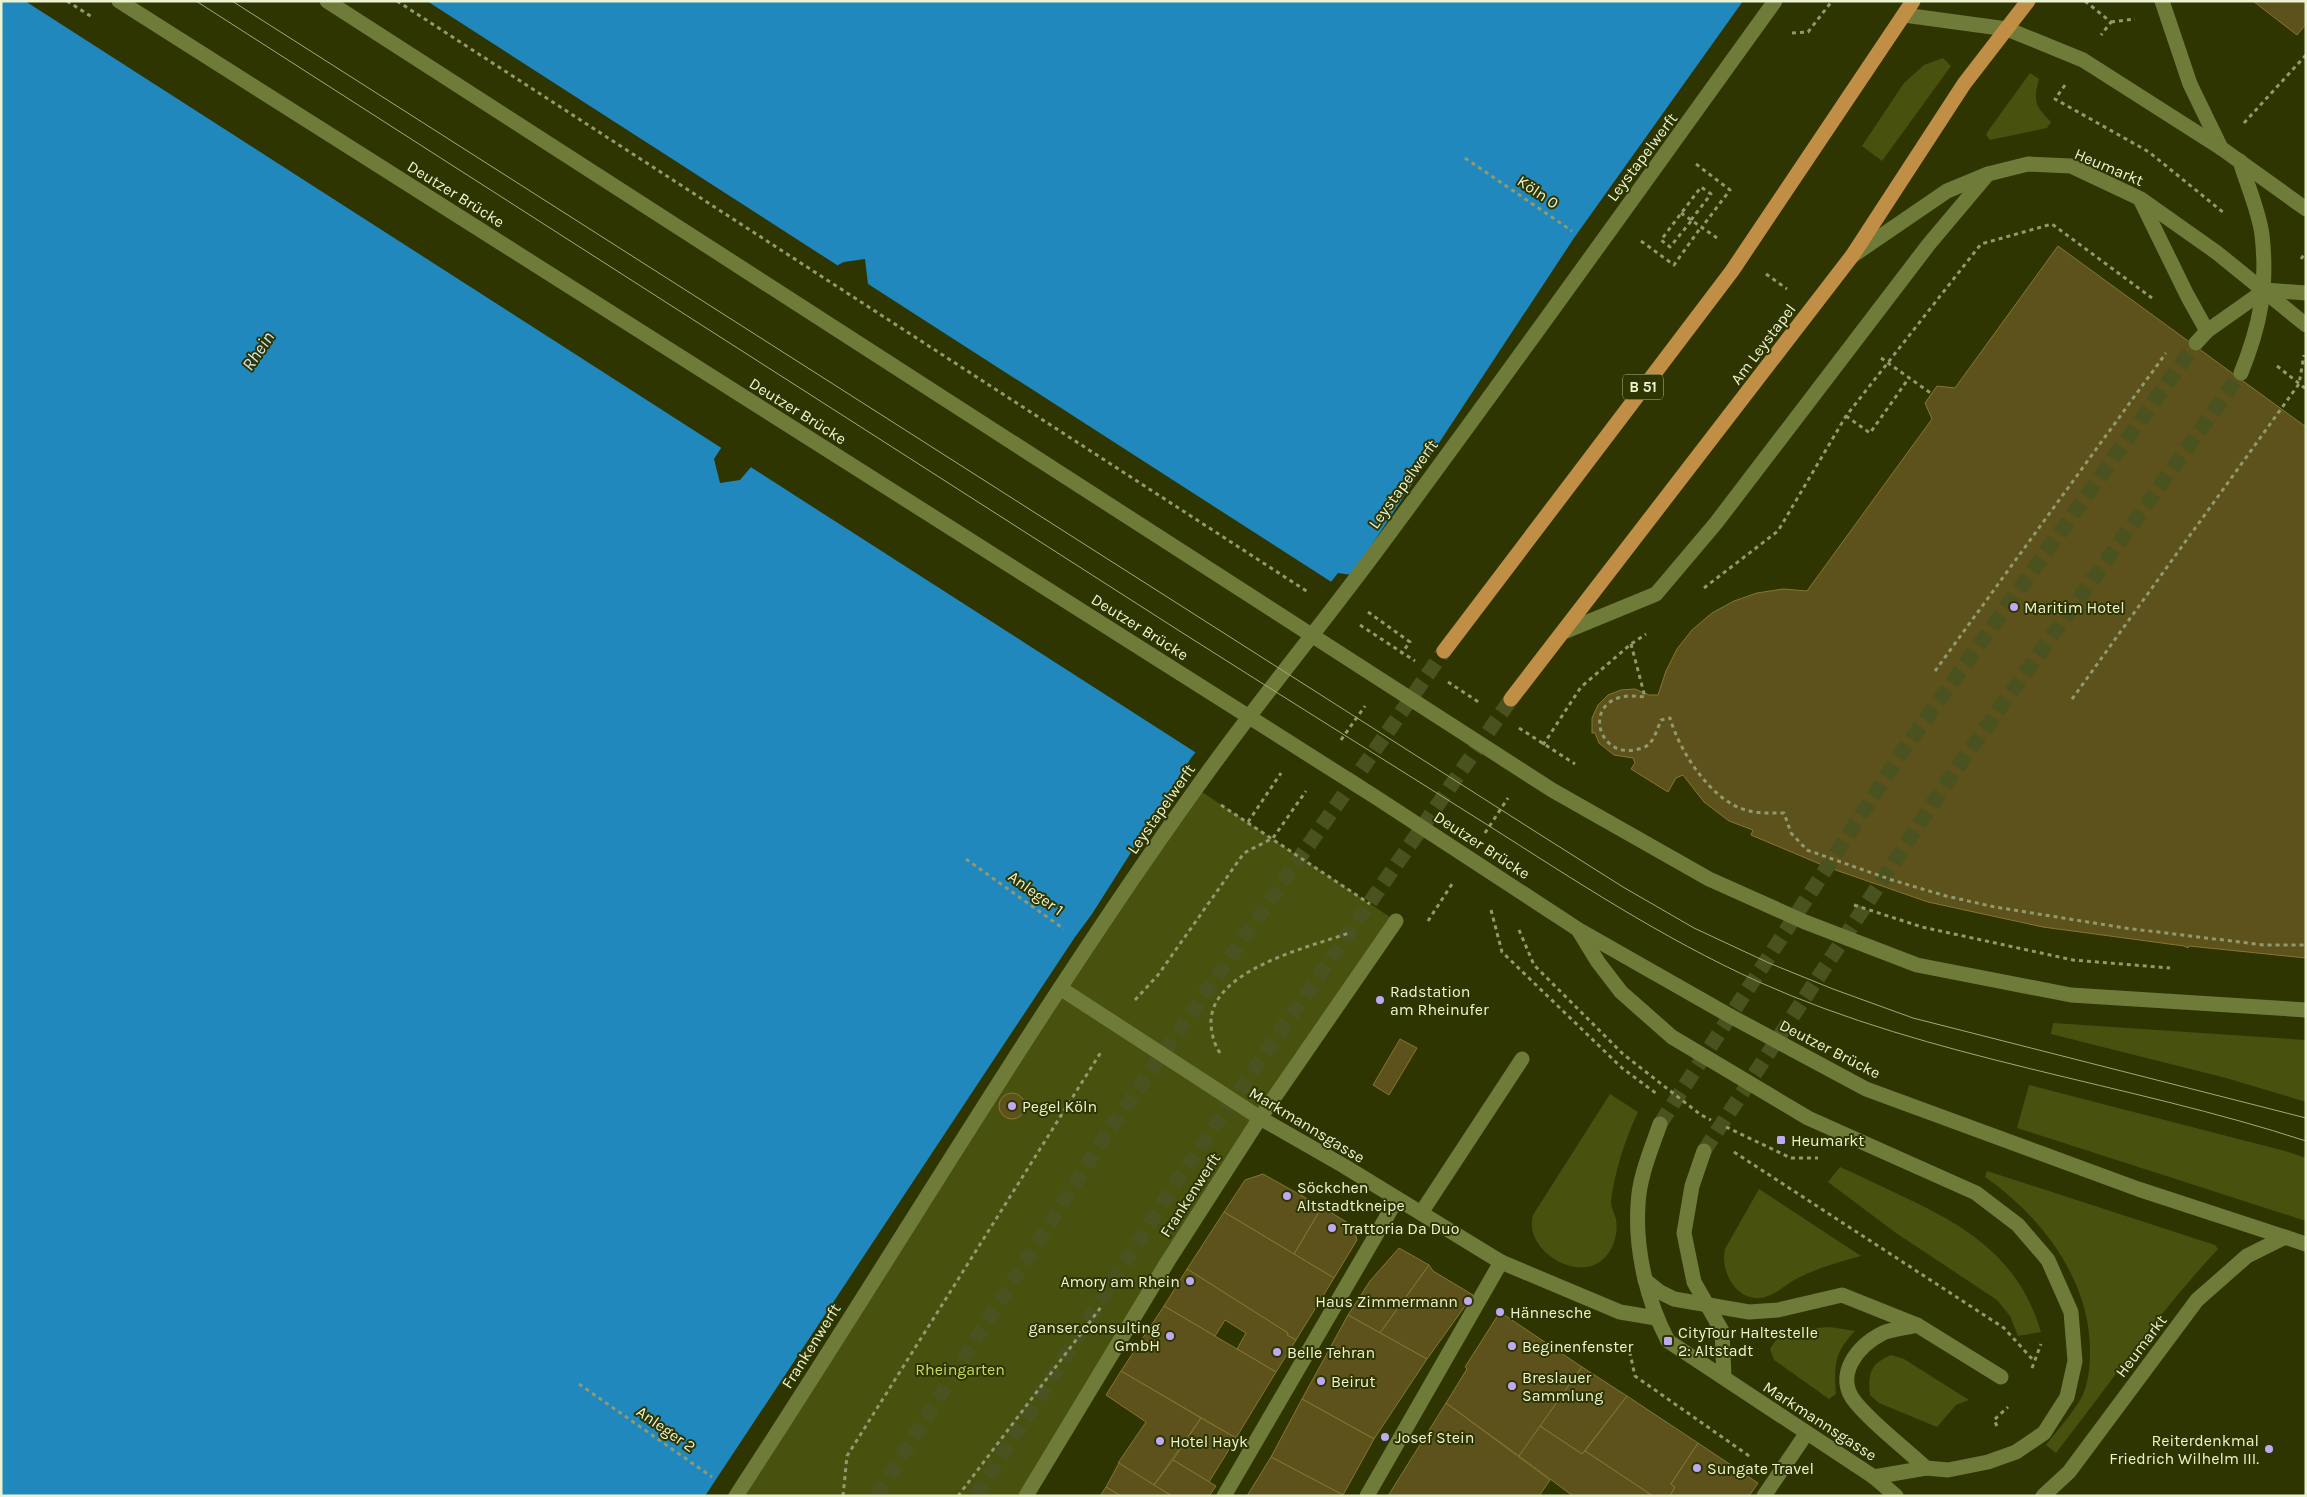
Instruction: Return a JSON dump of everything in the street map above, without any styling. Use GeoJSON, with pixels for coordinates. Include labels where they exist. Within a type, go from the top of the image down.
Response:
{"type":"FeatureCollection","features":[{"type":"Feature","properties":{"kind":"main road","name":"Deutzer Brücke"},"geometry":{"type":"LineString","coordinates":[[119,1],[1503,879],[1579,930],[1732,1017],[1866,1089],[2138,1189],[2285,1237]]}},
{"type":"Feature","properties":{"kind":"main road"},"geometry":{"type":"LineString","coordinates":[[327,1],[1552,790],[1709,879],[1805,922],[1917,965],[2071,994],[2306,1010]]}},
{"type":"Feature","properties":{"kind":"main road","name":"Leystapelwerft"},"geometry":{"type":"LineString","coordinates":[[1060,988],[1196,788],[1383,542],[1672,146],[1775,1]]}},
{"type":"Feature","properties":{"kind":"main road","name":"B 51"},"geometry":{"type":"LineString","coordinates":[[1444,651],[1732,271],[1913,1]]}},
{"type":"Feature","properties":{"kind":"main road","name":"Am Leystapel"},"geometry":{"type":"LineString","coordinates":[[1511,699],[1566,631],[1852,256],[1964,84],[2028,1]]}},
{"type":"Feature","properties":{"kind":"main road"},"geometry":{"type":"LineString","coordinates":[[2162,1],[2190,84],[2221,148]]}},
{"type":"Feature","properties":{"kind":"main road"},"geometry":{"type":"LineString","coordinates":[[1904,15],[2007,29],[2083,60],[2221,148],[2306,209]]}},
{"type":"Feature","properties":{"kind":"main road"},"geometry":{"type":"LineString","coordinates":[[2240,161],[2262,234],[2265,290],[2252,346],[2241,373]]}},
{"type":"Feature","properties":{"kind":"main road","name":"Heumarkt"},"geometry":{"type":"LineString","coordinates":[[1852,256],[1947,191],[1988,174],[2028,164],[2070,166],[2141,199],[2216,252],[2306,325]]}},
{"type":"Feature","properties":{"kind":"main road"},"geometry":{"type":"LineString","coordinates":[[1566,631],[1656,594],[1716,523],[1929,244],[1988,174]]}},
{"type":"Feature","properties":{"kind":"main road"},"geometry":{"type":"LineString","coordinates":[[2141,199],[2187,295],[2207,331]]}},
{"type":"Feature","properties":{"kind":"main road"},"geometry":{"type":"LineString","coordinates":[[2196,343],[2207,331],[2265,290],[2306,294]]}},
{"type":"Feature","properties":{"kind":"main road","name":"Frankenwerft"},"geometry":{"type":"LineString","coordinates":[[1026,1496],[1168,1261],[1260,1118],[1396,921]]}},
{"type":"Feature","properties":{"kind":"main road"},"geometry":{"type":"LineString","coordinates":[[1579,930],[1598,962],[1621,992],[1672,1037],[1808,1118],[1976,1193],[2018,1225],[2048,1260],[2071,1312],[2076,1360],[2067,1397],[2044,1433],[2016,1452],[1988,1462],[1948,1470],[1926,1468],[1874,1477]]}},
{"type":"Feature","properties":{"kind":"main road","name":"Frankenwerft"},"geometry":{"type":"LineString","coordinates":[[737,1495],[1060,988]]}},
{"type":"Feature","properties":{"kind":"main road","name":"Markmannsgasse"},"geometry":{"type":"LineString","coordinates":[[1060,988],[1260,1118],[1501,1262],[1620,1312],[1656,1318]]}},
{"type":"Feature","properties":{"kind":"main road"},"geometry":{"type":"LineString","coordinates":[[1421,1213],[1522,1058]]}},
{"type":"Feature","properties":{"kind":"main road","name":"Markmannsgasse"},"geometry":{"type":"LineString","coordinates":[[1660,1124],[1646,1164],[1638,1204],[1640,1243],[1645,1280],[1656,1318],[1668,1341],[1806,1434],[1874,1477],[1896,1496]]}},
{"type":"Feature","properties":{"kind":"main road"},"geometry":{"type":"LineString","coordinates":[[1704,1151],[1692,1186],[1684,1233],[1694,1282],[1722,1331],[1724,1377]]}},
{"type":"Feature","properties":{"kind":"main road"},"geometry":{"type":"LineString","coordinates":[[1224,1496],[1397,1199]]}},
{"type":"Feature","properties":{"kind":"main road"},"geometry":{"type":"LineString","coordinates":[[2285,1237],[2306,1244]]}},
{"type":"Feature","properties":{"kind":"main road","name":"Heumarkt"},"geometry":{"type":"LineString","coordinates":[[2044,1495],[2069,1472],[2197,1300],[2248,1256],[2285,1237]]}},
{"type":"Feature","properties":{"kind":"main road"},"geometry":{"type":"LineString","coordinates":[[1367,1496],[1501,1262]]}},
{"type":"Feature","properties":{"kind":"main road"},"geometry":{"type":"LineString","coordinates":[[1645,1280],[1660,1292],[1674,1299],[1748,1312],[1778,1310],[1842,1295],[1917,1325],[2001,1377]]}},
{"type":"Feature","properties":{"kind":"main road"},"geometry":{"type":"LineString","coordinates":[[1917,1325],[1885,1333],[1868,1342],[1855,1354],[1847,1371],[1847,1385],[1855,1402],[1926,1468]]}},
{"type":"Feature","properties":{"kind":"main road"},"geometry":{"type":"LineString","coordinates":[[1764,1496],[1806,1434]]}},
{"type":"Feature","properties":{"kind":"path"},"geometry":{"type":"LineString","coordinates":[[397,1],[1309,592]]}},
{"type":"Feature","properties":{"kind":"path"},"geometry":{"type":"LineString","coordinates":[[2085,1],[2111,22],[2055,99],[2149,152],[2225,214]]}},
{"type":"Feature","properties":{"kind":"path"},"geometry":{"type":"LineString","coordinates":[[2221,148],[2306,55]]}},
{"type":"Feature","properties":{"kind":"path"},"geometry":{"type":"LineString","coordinates":[[1616,222],[1674,265],[1730,190],[1672,146]]}},
{"type":"Feature","properties":{"kind":"path","name":"Köln 0"},"geometry":{"type":"LineString","coordinates":[[1465,158],[1596,248]]}},
{"type":"Feature","properties":{"kind":"path"},"geometry":{"type":"LineString","coordinates":[[1701,187],[1711,194],[1691,220],[1670,247],[1661,240],[1701,187]]}},
{"type":"Feature","properties":{"kind":"path"},"geometry":{"type":"LineString","coordinates":[[1691,220],[1702,227]]}},
{"type":"Feature","properties":{"kind":"path"},"geometry":{"type":"LineString","coordinates":[[1697,595],[1778,532],[1846,416],[1981,244],[2052,224],[2159,302]]}},
{"type":"Feature","properties":{"kind":"path"},"geometry":{"type":"LineString","coordinates":[[2301,259],[2306,252]]}},
{"type":"Feature","properties":{"kind":"path"},"geometry":{"type":"LineString","coordinates":[[1936,671],[2167,353],[2167,344]]}},
{"type":"Feature","properties":{"kind":"path"},"geometry":{"type":"LineString","coordinates":[[2072,699],[2299,384],[2306,345]]}},
{"type":"Feature","properties":{"kind":"path"},"geometry":{"type":"LineString","coordinates":[[1846,416],[1870,433],[1909,378]]}},
{"type":"Feature","properties":{"kind":"path"},"geometry":{"type":"LineString","coordinates":[[2299,384],[2306,389]]}},
{"type":"Feature","properties":{"kind":"path"},"geometry":{"type":"LineString","coordinates":[[1359,625],[1418,663]]}},
{"type":"Feature","properties":{"kind":"path"},"geometry":{"type":"LineString","coordinates":[[1394,629],[1410,642],[1398,658]]}},
{"type":"Feature","properties":{"kind":"path"},"geometry":{"type":"LineString","coordinates":[[1652,630],[1631,644],[1645,697],[1628,696],[1617,698],[1606,705],[1601,712],[1602,736],[1618,750],[1641,749],[1650,744],[1661,720],[1670,718],[1674,734],[1689,759],[1712,789],[1744,810],[1759,813],[1784,813],[1791,833],[1807,850],[1892,880],[1995,907],[2125,928],[2264,945],[2306,944]]}},
{"type":"Feature","properties":{"kind":"path"},"geometry":{"type":"LineString","coordinates":[[1443,679],[1485,706]]}},
{"type":"Feature","properties":{"kind":"path"},"geometry":{"type":"LineString","coordinates":[[1336,748],[1370,699]]}},
{"type":"Feature","properties":{"kind":"path"},"geometry":{"type":"LineString","coordinates":[[1518,728],[1577,766]]}},
{"type":"Feature","properties":{"kind":"path"},"geometry":{"type":"LineString","coordinates":[[1248,822],[1284,770]]}},
{"type":"Feature","properties":{"kind":"path"},"geometry":{"type":"LineString","coordinates":[[1196,788],[1396,921]]}},
{"type":"Feature","properties":{"kind":"path"},"geometry":{"type":"LineString","coordinates":[[1145,988],[1158,975],[1244,853],[1273,838],[1308,789]]}},
{"type":"Feature","properties":{"kind":"path","name":"Anleger 1"},"geometry":{"type":"LineString","coordinates":[[966,859],[1075,937],[1094,937]]}},
{"type":"Feature","properties":{"kind":"path"},"geometry":{"type":"LineString","coordinates":[[1489,902],[1502,952],[1622,1068],[1662,1097]]}},
{"type":"Feature","properties":{"kind":"path"},"geometry":{"type":"LineString","coordinates":[[1849,903],[1922,928],[2073,960],[2118,964]]}},
{"type":"Feature","properties":{"kind":"path"},"geometry":{"type":"LineString","coordinates":[[1222,1055],[1214,1041],[1211,1022],[1212,1013],[1221,996],[1247,972],[1357,930],[1380,945]]}},
{"type":"Feature","properties":{"kind":"path"},"geometry":{"type":"LineString","coordinates":[[843,1496],[847,1456],[1103,1049]]}},
{"type":"Feature","properties":{"kind":"path"},"geometry":{"type":"LineString","coordinates":[[1732,1150],[2004,1328],[2034,1361],[2045,1336]]}},
{"type":"Feature","properties":{"kind":"path"},"geometry":{"type":"LineString","coordinates":[[958,1496],[1102,1306]]}},
{"type":"Feature","properties":{"kind":"path"},"geometry":{"type":"LineString","coordinates":[[1620,1312],[1635,1376],[1778,1477]]}},
{"type":"Feature","properties":{"kind":"path","name":"Anleger 2"},"geometry":{"type":"LineString","coordinates":[[580,1384],[737,1495]]}},
{"type":"Feature","properties":{"kind":"green space"},"geometry":{"type":"Polygon","coordinates":[[[1943,58],[1951,66],[1882,161],[1862,146],[1904,83],[1924,65],[1943,58]]]}},
{"type":"Feature","properties":{"kind":"green space"},"geometry":{"type":"Polygon","coordinates":[[[2030,73],[2039,79],[2036,93],[2037,103],[2051,122],[2047,128],[1990,140],[1986,135],[1988,131],[2030,73]]]}},
{"type":"Feature","properties":{"kind":"green space","name":"Rheingarten"},"geometry":{"type":"Polygon","coordinates":[[[1196,788],[1396,921],[1260,1118],[1026,1496],[736,1496],[1196,788]]]}},
{"type":"Feature","properties":{"kind":"green space"},"geometry":{"type":"Polygon","coordinates":[[[2053,1023],[2306,1040],[2306,1102],[2226,1078],[2051,1034],[2053,1023]]]}},
{"type":"Feature","properties":{"kind":"green space"},"geometry":{"type":"Polygon","coordinates":[[[2029,1085],[2306,1158],[2306,1221],[2017,1128],[2029,1085]]]}},
{"type":"Feature","properties":{"kind":"green space"},"geometry":{"type":"Polygon","coordinates":[[[1610,1094],[1638,1112],[1621,1155],[1615,1178],[1611,1201],[1616,1219],[1617,1229],[1615,1238],[1607,1255],[1596,1264],[1584,1267],[1570,1266],[1545,1252],[1537,1241],[1532,1228],[1533,1215],[1610,1094]]]}},
{"type":"Feature","properties":{"kind":"green space"},"geometry":{"type":"Polygon","coordinates":[[[1840,1167],[1948,1220],[1988,1248],[2005,1265],[2019,1284],[2031,1306],[2041,1332],[2018,1336],[2010,1316],[1997,1300],[1896,1233],[1828,1182],[1840,1167]]]}},
{"type":"Feature","properties":{"kind":"green space"},"geometry":{"type":"Polygon","coordinates":[[[1987,1171],[2215,1245],[2218,1249],[2155,1323],[2056,1453],[2046,1445],[2081,1398],[2087,1382],[2090,1356],[2088,1324],[2072,1275],[2058,1252],[2043,1230],[2025,1211],[1985,1177],[1987,1171]]]}},
{"type":"Feature","properties":{"kind":"green space"},"geometry":{"type":"Polygon","coordinates":[[[1759,1189],[1861,1256],[1806,1274],[1768,1296],[1749,1297],[1741,1293],[1734,1286],[1725,1268],[1725,1249],[1759,1189]]]}},
{"type":"Feature","properties":{"kind":"green space"},"geometry":{"type":"Polygon","coordinates":[[[1830,1327],[1855,1331],[1839,1353],[1835,1375],[1836,1394],[1829,1399],[1774,1360],[1770,1349],[1781,1337],[1796,1330],[1830,1327]]]}},
{"type":"Feature","properties":{"kind":"green space"},"geometry":{"type":"Polygon","coordinates":[[[1891,1355],[1904,1359],[1969,1400],[1956,1405],[1937,1427],[1879,1403],[1870,1395],[1870,1375],[1879,1362],[1891,1355]]]}},
{"type":"Feature","properties":{"kind":"water","name":"Rhein"},"geometry":{"type":"Polygon","coordinates":[[[1,1],[1743,1],[1574,238],[1352,575],[1338,573],[1191,758],[1092,914],[705,1496],[1,1496],[1,1]],[[865,259],[844,262],[838,265],[714,459],[720,483],[740,480],[751,467],[868,284],[865,259]]]}},
{"type":"Feature","properties":{"kind":"pier"},"geometry":{"type":"Polygon","coordinates":[[[25,1],[427,1],[840,267],[723,449],[25,1]]]}},
{"type":"Feature","properties":{"kind":"pier"},"geometry":{"type":"Polygon","coordinates":[[[865,282],[1333,583],[1198,754],[749,466],[865,282]]]}},
{"type":"Feature","properties":{"kind":"building"},"geometry":{"type":"Polygon","coordinates":[[[2253,1],[2306,1],[2306,24],[2297,35],[2253,1]]]}},
{"type":"Feature","properties":{"kind":"building","name":"Maritim Hotel"},"geometry":{"type":"Polygon","coordinates":[[[2058,246],[2306,427],[2306,958],[2189,946],[2188,948],[2043,927],[1928,902],[1827,867],[1751,835],[1753,830],[1729,821],[1704,802],[1683,775],[1676,778],[1668,792],[1631,769],[1635,763],[1633,758],[1614,755],[1599,743],[1595,733],[1592,733],[1592,718],[1598,705],[1608,695],[1621,690],[1635,689],[1649,695],[1658,695],[1666,671],[1677,649],[1692,630],[1712,613],[1734,601],[1757,593],[1783,589],[1807,591],[1932,419],[1925,403],[1937,386],[1955,388],[2058,246]]]}},
{"type":"Feature","properties":{"kind":"building"},"geometry":{"type":"Polygon","coordinates":[[[1400,1039],[1417,1048],[1389,1095],[1373,1085],[1400,1039]]]}},
{"type":"Feature","properties":{"kind":"building","name":"Pegel Köln"},"geometry":{"type":"Polygon","coordinates":[[[1012,1093],[1021,1097],[1025,1106],[1021,1115],[1012,1119],[1003,1115],[999,1106],[1003,1097],[1012,1093]]]}},
{"type":"Feature","properties":{"kind":"building"},"geometry":{"type":"Polygon","coordinates":[[[1263,1174],[1322,1207],[1294,1254],[1224,1212],[1245,1180],[1263,1174]]]}},
{"type":"Feature","properties":{"kind":"building"},"geometry":{"type":"Polygon","coordinates":[[[1322,1207],[1353,1226],[1357,1240],[1334,1278],[1294,1254],[1322,1207]]]}},
{"type":"Feature","properties":{"kind":"building"},"geometry":{"type":"Polygon","coordinates":[[[1224,1212],[1334,1278],[1296,1340],[1187,1269],[1224,1212]]]}},
{"type":"Feature","properties":{"kind":"building"},"geometry":{"type":"Polygon","coordinates":[[[1399,1248],[1429,1265],[1380,1333],[1348,1315],[1370,1281],[1399,1248]]]}},
{"type":"Feature","properties":{"kind":"building"},"geometry":{"type":"Polygon","coordinates":[[[1429,1265],[1433,1271],[1473,1295],[1427,1359],[1380,1333],[1429,1265]]]}},
{"type":"Feature","properties":{"kind":"building"},"geometry":{"type":"Polygon","coordinates":[[[1187,1269],[1296,1340],[1276,1372],[1237,1349],[1246,1333],[1225,1320],[1215,1336],[1164,1306],[1187,1269]]]}},
{"type":"Feature","properties":{"kind":"building"},"geometry":{"type":"Polygon","coordinates":[[[1164,1306],[1276,1372],[1236,1438],[1121,1371],[1164,1306]]]}},
{"type":"Feature","properties":{"kind":"building","name":"Breslauer Sammlung"},"geometry":{"type":"Polygon","coordinates":[[[1500,1312],[1582,1367],[1519,1456],[1446,1403],[1467,1369],[1465,1367],[1500,1312]]]}},
{"type":"Feature","properties":{"kind":"building"},"geometry":{"type":"Polygon","coordinates":[[[1348,1315],[1427,1359],[1374,1439],[1302,1399],[1348,1315]]]}},
{"type":"Feature","properties":{"kind":"building"},"geometry":{"type":"Polygon","coordinates":[[[1582,1367],[1627,1396],[1582,1454],[1540,1426],[1582,1367]]]}},
{"type":"Feature","properties":{"kind":"building","name":"Hotel Hayk"},"geometry":{"type":"Polygon","coordinates":[[[1121,1371],[1201,1418],[1154,1485],[1118,1463],[1146,1422],[1106,1395],[1121,1371]]]}},
{"type":"Feature","properties":{"kind":"building"},"geometry":{"type":"Polygon","coordinates":[[[1627,1396],[1698,1443],[1671,1484],[1675,1487],[1670,1496],[1653,1496],[1585,1451],[1627,1396]]]}},
{"type":"Feature","properties":{"kind":"building"},"geometry":{"type":"Polygon","coordinates":[[[1302,1399],[1374,1439],[1343,1495],[1271,1457],[1302,1399]]]}},
{"type":"Feature","properties":{"kind":"building"},"geometry":{"type":"Polygon","coordinates":[[[1446,1403],[1550,1480],[1539,1496],[1388,1496],[1446,1403]]]}},
{"type":"Feature","properties":{"kind":"building"},"geometry":{"type":"Polygon","coordinates":[[[1201,1418],[1236,1438],[1209,1482],[1173,1460],[1201,1418]]]}},
{"type":"Feature","properties":{"kind":"building"},"geometry":{"type":"Polygon","coordinates":[[[1540,1426],[1582,1454],[1585,1451],[1653,1496],[1573,1496],[1519,1456],[1540,1426]]]}},
{"type":"Feature","properties":{"kind":"building"},"geometry":{"type":"Polygon","coordinates":[[[1698,1443],[1758,1483],[1749,1496],[1670,1496],[1675,1487],[1671,1484],[1698,1443]]]}},
{"type":"Feature","properties":{"kind":"building"},"geometry":{"type":"Polygon","coordinates":[[[1271,1457],[1343,1495],[1247,1496],[1271,1457]]]}},
{"type":"Feature","properties":{"kind":"building"},"geometry":{"type":"Polygon","coordinates":[[[1173,1460],[1216,1486],[1209,1496],[1172,1496],[1154,1485],[1173,1460]]]}},
{"type":"Feature","properties":{"kind":"building"},"geometry":{"type":"Polygon","coordinates":[[[1119,1463],[1172,1496],[1121,1496],[1106,1487],[1119,1463]]]}},
{"type":"Feature","properties":{"kind":"building"},"geometry":{"type":"Polygon","coordinates":[[[1106,1487],[1121,1496],[1100,1496],[1106,1487]]]}},
{"type":"Feature","properties":{"kind":"tunnel"},"geometry":{"type":"LineString","coordinates":[[1660,1124],[1902,752],[2196,343]]}},
{"type":"Feature","properties":{"kind":"tunnel"},"geometry":{"type":"LineString","coordinates":[[1704,1151],[1944,786],[2241,373]]}},
{"type":"Feature","properties":{"kind":"tunnel"},"geometry":{"type":"LineString","coordinates":[[876,1496],[1102,1141],[1444,651]]}},
{"type":"Feature","properties":{"kind":"tunnel"},"geometry":{"type":"LineString","coordinates":[[976,1496],[1174,1185],[1511,699]]}},
{"type":"Feature","properties":{"kind":"tram line"},"geometry":{"type":"LineString","coordinates":[[196,1],[1216,654],[1586,887],[1687,946],[1759,982],[1825,1009],[1892,1031],[2030,1069],[2238,1120],[2306,1141]]}},
{"type":"Feature","properties":{"kind":"tram line"},"geometry":{"type":"LineString","coordinates":[[232,1],[1536,832],[1623,887],[1694,928],[1769,963],[1913,1018],[2306,1118]]}},
{"type":"Feature","properties":{"kind":"place","name":"Maritim Hotel"},"geometry":{"type":"Point","coordinates":[2014,607]}},
{"type":"Feature","properties":{"kind":"place","name":"Radstation am Rheinufer"},"geometry":{"type":"Point","coordinates":[1380,1000]}},
{"type":"Feature","properties":{"kind":"place","name":"Pegel Köln"},"geometry":{"type":"Point","coordinates":[1012,1106]}},
{"type":"Feature","properties":{"kind":"place","name":"Heumarkt"},"geometry":{"type":"Point","coordinates":[1781,1140]}},
{"type":"Feature","properties":{"kind":"place","name":"Söckchen Altstadtkneipe"},"geometry":{"type":"Point","coordinates":[1287,1196]}},
{"type":"Feature","properties":{"kind":"place","name":"Trattoria Da Duo"},"geometry":{"type":"Point","coordinates":[1332,1228]}},
{"type":"Feature","properties":{"kind":"place","name":"Amory am Rhein"},"geometry":{"type":"Point","coordinates":[1190,1281]}},
{"type":"Feature","properties":{"kind":"place","name":"Haus Zimmermann"},"geometry":{"type":"Point","coordinates":[1468,1301]}},
{"type":"Feature","properties":{"kind":"place","name":"Hännesche"},"geometry":{"type":"Point","coordinates":[1500,1312]}},
{"type":"Feature","properties":{"kind":"place","name":"ganser.consulting GmbH"},"geometry":{"type":"Point","coordinates":[1170,1336]}},
{"type":"Feature","properties":{"kind":"place","name":"CityTour Haltestelle 2: Altstadt"},"geometry":{"type":"Point","coordinates":[1668,1341]}},
{"type":"Feature","properties":{"kind":"place","name":"Beginenfenster"},"geometry":{"type":"Point","coordinates":[1512,1346]}},
{"type":"Feature","properties":{"kind":"place","name":"Belle Tehran"},"geometry":{"type":"Point","coordinates":[1277,1352]}},
{"type":"Feature","properties":{"kind":"place","name":"Beirut"},"geometry":{"type":"Point","coordinates":[1321,1381]}},
{"type":"Feature","properties":{"kind":"place","name":"Breslauer Sammlung"},"geometry":{"type":"Point","coordinates":[1512,1386]}},
{"type":"Feature","properties":{"kind":"place","name":"Josef Stein"},"geometry":{"type":"Point","coordinates":[1385,1437]}},
{"type":"Feature","properties":{"kind":"place","name":"Hotel Hayk"},"geometry":{"type":"Point","coordinates":[1160,1441]}},
{"type":"Feature","properties":{"kind":"place","name":"Reiterdenkmal Friedrich Wilhelm III."},"geometry":{"type":"Point","coordinates":[2269,1449]}},
{"type":"Feature","properties":{"kind":"place","name":"Sungate Travel"},"geometry":{"type":"Point","coordinates":[1697,1468]}}]}
